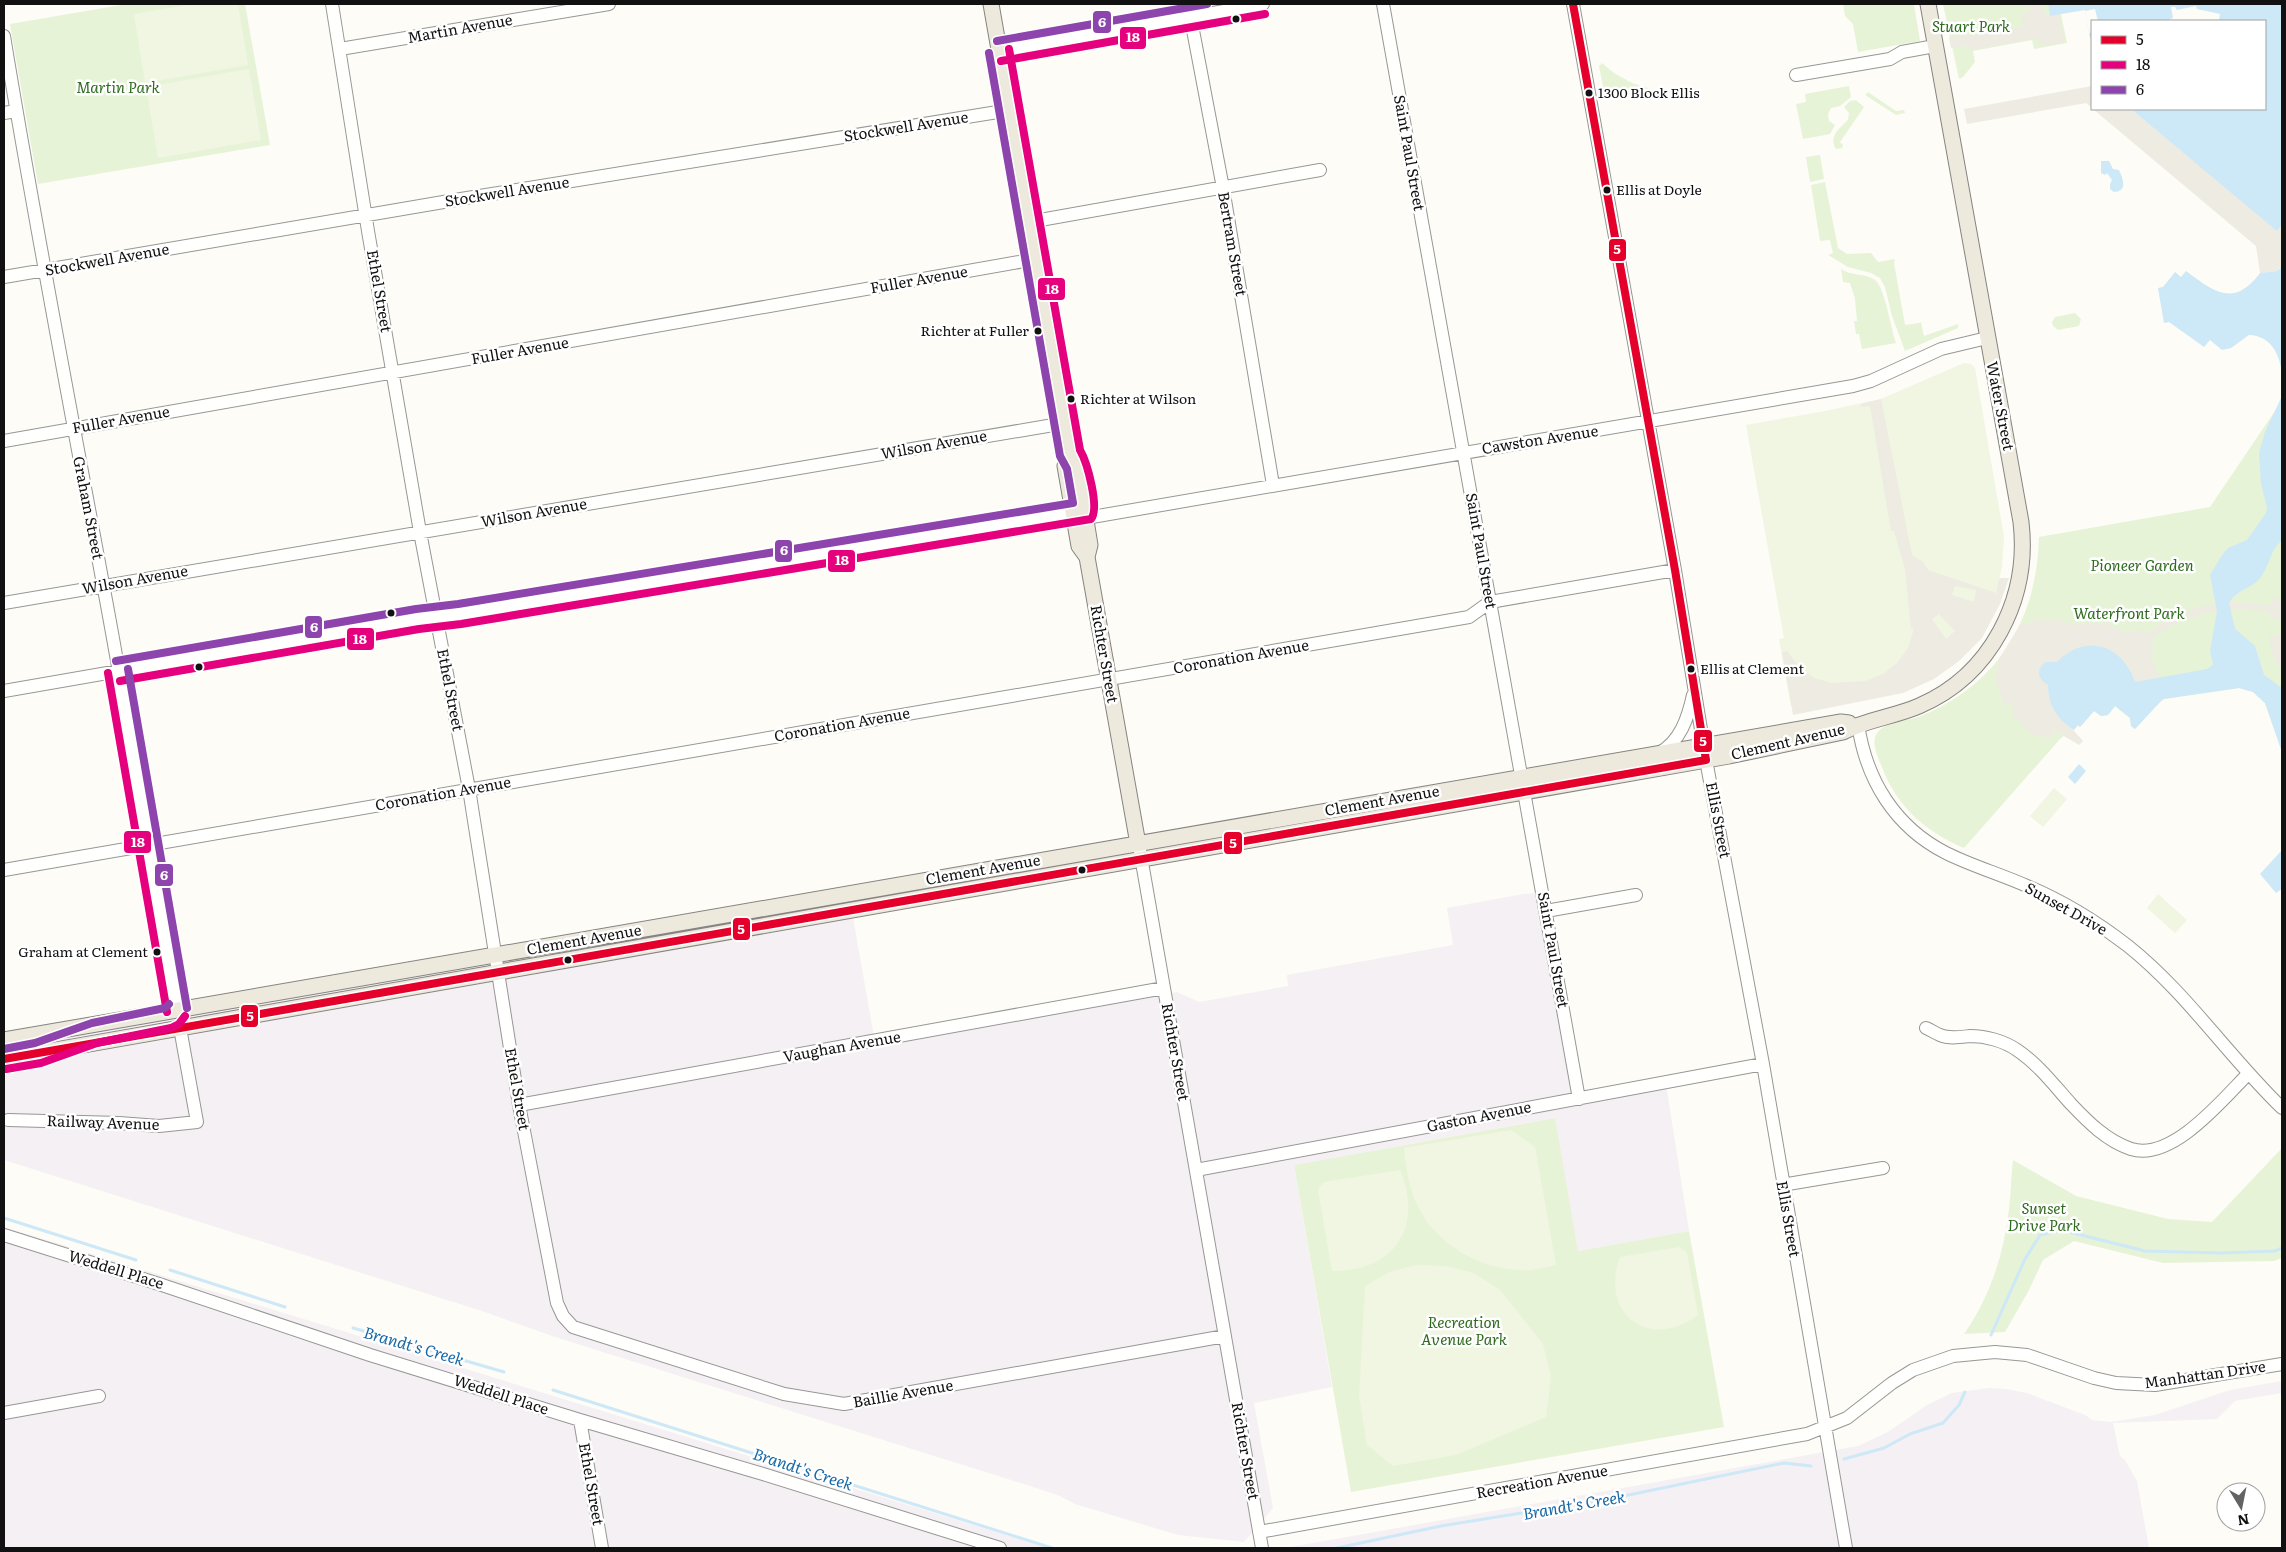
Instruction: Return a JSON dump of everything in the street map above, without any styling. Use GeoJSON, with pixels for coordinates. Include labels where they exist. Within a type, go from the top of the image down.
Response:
{"type":"FeatureCollection","features":[{"type":"Feature","properties":{"kind":"main road","name":"Richter Street"},"geometry":{"type":"LineString","coordinates":[[991,4],[1070,454],[1077,465],[1081,514],[1090,545],[1087,557],[1138,844]]}},
{"type":"Feature","properties":{"kind":"main road","name":"Water Street"},"geometry":{"type":"LineString","coordinates":[[1858,724],[1918,706],[1951,688],[1971,672],[1997,639],[2011,610],[2019,582],[2023,536],[1928,4]]}},
{"type":"Feature","properties":{"kind":"main road","name":"Clement Avenue"},"geometry":{"type":"LineString","coordinates":[[4,1059],[1524,792],[1841,722],[1858,724]]}},
{"type":"Feature","properties":{"kind":"main road","name":"Clement Avenue"},"geometry":{"type":"LineString","coordinates":[[4,1040],[1521,776],[1658,753],[1705,753]]}},
{"type":"Feature","properties":{"kind":"main road","name":"Clement Avenue"},"geometry":{"type":"LineString","coordinates":[[38,1053],[94,1033],[168,1018],[173,1016],[178,1010]]}},
{"type":"Feature","properties":{"kind":"street","name":"Ethel Street"},"geometry":{"type":"LineString","coordinates":[[332,4],[365,216],[420,532],[469,789],[519,1106],[557,1303],[563,1316]]}},
{"type":"Feature","properties":{"kind":"street","name":"Martin Avenue"},"geometry":{"type":"LineString","coordinates":[[340,49],[609,4]]}},
{"type":"Feature","properties":{"kind":"street"},"geometry":{"type":"LineString","coordinates":[[999,51],[1189,10],[1263,4]]}},
{"type":"Feature","properties":{"kind":"street","name":"Saint Paul Street"},"geometry":{"type":"LineString","coordinates":[[1383,4],[1579,1099]]}},
{"type":"Feature","properties":{"kind":"street","name":"Ellis Street"},"geometry":{"type":"LineString","coordinates":[[1572,4],[1594,112],[1647,422],[1675,570],[1705,753],[1763,1064],[1782,1185],[1846,1548]]}},
{"type":"Feature","properties":{"kind":"street","name":"Bertram Street"},"geometry":{"type":"LineString","coordinates":[[1189,10],[1273,485]]}},
{"type":"Feature","properties":{"kind":"street","name":"Graham Street"},"geometry":{"type":"LineString","coordinates":[[4,36],[10,112],[45,270],[73,429],[104,586],[178,1010]]}},
{"type":"Feature","properties":{"kind":"street"},"geometry":{"type":"LineString","coordinates":[[1796,75],[1890,59],[1902,52],[1935,46]]}},
{"type":"Feature","properties":{"kind":"street","name":"Stockwell Avenue"},"geometry":{"type":"LineString","coordinates":[[4,277],[1010,110]]}},
{"type":"Feature","properties":{"kind":"street"},"geometry":{"type":"LineString","coordinates":[[1029,222],[1320,170]]}},
{"type":"Feature","properties":{"kind":"street","name":"Fuller Avenue"},"geometry":{"type":"LineString","coordinates":[[4,441],[393,372],[491,357],[1036,259]]}},
{"type":"Feature","properties":{"kind":"street","name":"Cawston Avenue"},"geometry":{"type":"LineString","coordinates":[[4,692],[437,617],[1273,485],[1853,386],[1871,381],[1941,350],[1987,338]]}},
{"type":"Feature","properties":{"kind":"street","name":"Wilson Avenue"},"geometry":{"type":"LineString","coordinates":[[4,603],[1065,423]]}},
{"type":"Feature","properties":{"kind":"street","name":"Coronation Avenue"},"geometry":{"type":"LineString","coordinates":[[4,870],[1469,618],[1490,602],[1675,570]]}},
{"type":"Feature","properties":{"kind":"street"},"geometry":{"type":"LineString","coordinates":[[1658,753],[1669,747],[1681,730],[1689,712],[1694,688]]}},
{"type":"Feature","properties":{"kind":"street","name":"Sunset Drive"},"geometry":{"type":"LineString","coordinates":[[1858,724],[1862,747],[1874,780],[1885,801],[1908,827],[1931,845],[1948,854],[2049,896],[2100,926],[2128,946],[2168,982],[2248,1074],[2282,1108]]}},
{"type":"Feature","properties":{"kind":"street","name":"Richter Street"},"geometry":{"type":"LineString","coordinates":[[1138,844],[1262,1548]]}},
{"type":"Feature","properties":{"kind":"street"},"geometry":{"type":"LineString","coordinates":[[1546,911],[1636,896]]}},
{"type":"Feature","properties":{"kind":"street","name":"Vaughan Avenue"},"geometry":{"type":"LineString","coordinates":[[519,1106],[1164,988]]}},
{"type":"Feature","properties":{"kind":"street","name":"Railway Avenue"},"geometry":{"type":"LineString","coordinates":[[8,1120],[159,1126],[197,1122],[180,1028]]}},
{"type":"Feature","properties":{"kind":"street"},"geometry":{"type":"LineString","coordinates":[[1926,1028],[1940,1035],[1990,1039],[2007,1044],[2038,1066],[2081,1115],[2106,1137],[2133,1150],[2154,1149],[2175,1141],[2195,1126],[2248,1074]]}},
{"type":"Feature","properties":{"kind":"street","name":"Gaston Avenue"},"geometry":{"type":"LineString","coordinates":[[1196,1170],[1763,1064]]}},
{"type":"Feature","properties":{"kind":"street"},"geometry":{"type":"LineString","coordinates":[[1782,1185],[1883,1168]]}},
{"type":"Feature","properties":{"kind":"street","name":"Weddell Place"},"geometry":{"type":"LineString","coordinates":[[4,1235],[159,1284],[370,1355],[580,1420],[764,1474],[1000,1548]]}},
{"type":"Feature","properties":{"kind":"street","name":"Baillie Avenue"},"geometry":{"type":"LineString","coordinates":[[563,1316],[573,1327],[784,1394],[844,1404],[1225,1336]]}},
{"type":"Feature","properties":{"kind":"street","name":"Manhattan Drive"},"geometry":{"type":"LineString","coordinates":[[1824,1429],[1848,1418],[1892,1383],[1913,1370],[1953,1356],[1996,1352],[2027,1355],[2094,1378],[2137,1385],[2155,1385],[2282,1364]]}},
{"type":"Feature","properties":{"kind":"street"},"geometry":{"type":"LineString","coordinates":[[4,1413],[99,1396]]}},
{"type":"Feature","properties":{"kind":"street","name":"Ethel Street"},"geometry":{"type":"LineString","coordinates":[[580,1420],[602,1548]]}},
{"type":"Feature","properties":{"kind":"street","name":"Recreation Avenue"},"geometry":{"type":"LineString","coordinates":[[1259,1532],[1824,1429]]}},
{"type":"Feature","properties":{"kind":"shaded area"},"geometry":{"type":"Polygon","coordinates":[[[2029,4],[2041,4],[2047,16],[2059,14],[2064,42],[2041,46],[2037,38],[1971,50],[1970,47],[1964,46],[1951,48],[1949,37],[1979,35],[1985,34],[1985,31],[1988,30],[1989,33],[2021,27],[2024,25],[2021,19],[2024,17],[2022,14],[2031,9],[2029,4]]]}},
{"type":"Feature","properties":{"kind":"shaded area"},"geometry":{"type":"Polygon","coordinates":[[[2091,86],[2091,107],[2086,103],[1967,124],[1964,109],[2091,86]]]}},
{"type":"Feature","properties":{"kind":"shaded area"},"geometry":{"type":"Polygon","coordinates":[[[2094,110],[2132,110],[2277,230],[2282,224],[2282,268],[2280,267],[2277,271],[2260,273],[2256,246],[2094,110]]]}},
{"type":"Feature","properties":{"kind":"shaded area"},"geometry":{"type":"Polygon","coordinates":[[[1881,399],[1912,555],[1923,562],[1928,570],[1996,593],[1999,579],[2009,578],[2000,604],[1982,638],[1959,661],[1934,679],[1903,693],[1793,715],[1782,653],[1787,651],[1799,667],[1814,678],[1832,683],[1865,681],[1883,674],[1897,663],[1908,648],[1914,629],[1911,628],[1905,569],[1894,531],[1891,531],[1870,406],[1861,407],[1861,404],[1881,399]],[[1955,586],[1952,595],[1974,602],[1976,590],[1955,586]],[[1939,614],[1932,619],[1946,639],[1955,631],[1939,614]]]}},
{"type":"Feature","properties":{"kind":"shaded area"},"geometry":{"type":"Polygon","coordinates":[[[2273,597],[2282,601],[2282,620],[2269,618],[2269,611],[2240,609],[2211,611],[2178,622],[2155,636],[2152,639],[2153,649],[2150,656],[2160,678],[2135,682],[2129,667],[2120,656],[2104,647],[2093,645],[2083,646],[2057,662],[2046,662],[2039,670],[2039,675],[2048,685],[2052,706],[2083,741],[2079,745],[2054,730],[2052,732],[2053,735],[2048,738],[2032,734],[2018,718],[2015,719],[2010,702],[2004,705],[2001,698],[1996,679],[1998,661],[2021,623],[2024,625],[2040,619],[2056,619],[2076,625],[2106,624],[2127,633],[2139,630],[2148,633],[2168,620],[2199,607],[2230,602],[2271,605],[2273,597]]]}},
{"type":"Feature","properties":{"kind":"shaded area"},"geometry":{"type":"Polygon","coordinates":[[[2282,634],[2282,671],[2273,656],[2269,636],[2282,634]]]}},
{"type":"Feature","properties":{"kind":"shaded area"},"geometry":{"type":"Polygon","coordinates":[[[1547,892],[1583,1097],[1666,1084],[1689,1231],[1578,1251],[1554,1118],[1294,1165],[1332,1387],[1254,1403],[1273,1508],[1244,1542],[1178,1535],[1075,1504],[1060,1496],[1027,1485],[555,1337],[485,1312],[4,1160],[4,1048],[479,964],[850,901],[875,1042],[1177,992],[1199,1002],[1288,986],[1287,975],[1453,945],[1447,908],[1523,894],[1547,892]]]}},
{"type":"Feature","properties":{"kind":"shaded area"},"geometry":{"type":"Polygon","coordinates":[[[4,1227],[1048,1548],[4,1548],[4,1227]]]}},
{"type":"Feature","properties":{"kind":"shaded area"},"geometry":{"type":"Polygon","coordinates":[[[2282,1381],[2282,1393],[2235,1401],[2217,1419],[2113,1423],[2120,1456],[2125,1460],[2137,1481],[2149,1548],[1285,1548],[1858,1446],[1888,1432],[1927,1405],[1952,1393],[1989,1388],[2006,1389],[2027,1393],[2085,1415],[2092,1420],[2111,1422],[2155,1415],[2230,1390],[2282,1381]]]}},
{"type":"Feature","properties":{"kind":"green space","name":"Martin Park"},"geometry":{"type":"Polygon","coordinates":[[[127,4],[245,4],[270,145],[38,184],[10,24],[127,4]]]}},
{"type":"Feature","properties":{"kind":"green space"},"geometry":{"type":"Polygon","coordinates":[[[194,4],[238,4],[248,65],[145,83],[134,14],[194,4]]]}},
{"type":"Feature","properties":{"kind":"green space"},"geometry":{"type":"Polygon","coordinates":[[[1843,4],[1914,4],[1920,41],[1858,52],[1853,24],[1845,16],[1843,4]]]}},
{"type":"Feature","properties":{"kind":"green space","name":"Stuart Park"},"geometry":{"type":"Polygon","coordinates":[[[1943,4],[2048,4],[2050,16],[2061,14],[2067,43],[2034,49],[2032,40],[1973,51],[1975,62],[1963,77],[1959,79],[1943,4]]]}},
{"type":"Feature","properties":{"kind":"green space"},"geometry":{"type":"Polygon","coordinates":[[[1602,63],[1614,73],[1632,83],[1651,89],[1605,97],[1599,66],[1602,63]]]}},
{"type":"Feature","properties":{"kind":"green space"},"geometry":{"type":"Polygon","coordinates":[[[249,69],[261,140],[158,158],[146,87],[249,69]]]}},
{"type":"Feature","properties":{"kind":"green space"},"geometry":{"type":"Polygon","coordinates":[[[1849,86],[1851,97],[1840,106],[1831,108],[1828,114],[1829,121],[1835,125],[1830,134],[1803,139],[1796,104],[1806,102],[1805,94],[1849,86]]]}},
{"type":"Feature","properties":{"kind":"green space"},"geometry":{"type":"Polygon","coordinates":[[[1868,92],[1896,111],[1904,110],[1905,113],[1896,115],[1865,95],[1868,92]]]}},
{"type":"Feature","properties":{"kind":"green space"},"geometry":{"type":"Polygon","coordinates":[[[1856,100],[1864,107],[1840,142],[1843,145],[1842,148],[1836,149],[1833,140],[1834,136],[1848,120],[1849,113],[1844,107],[1850,101],[1856,100]]]}},
{"type":"Feature","properties":{"kind":"green space"},"geometry":{"type":"Polygon","coordinates":[[[1820,155],[1824,179],[1810,182],[1806,157],[1820,155]]]}},
{"type":"Feature","properties":{"kind":"green space"},"geometry":{"type":"Polygon","coordinates":[[[1825,182],[1838,248],[1847,254],[1871,253],[1878,262],[1895,259],[1894,263],[1905,325],[1925,322],[1921,323],[1924,336],[1958,324],[1958,328],[1905,351],[1892,316],[1885,287],[1880,278],[1871,273],[1848,267],[1828,255],[1833,253],[1830,240],[1820,241],[1811,185],[1825,182]]]}},
{"type":"Feature","properties":{"kind":"green space"},"geometry":{"type":"Polygon","coordinates":[[[1841,269],[1849,273],[1871,278],[1879,284],[1896,343],[1862,349],[1859,334],[1856,334],[1854,321],[1857,321],[1855,299],[1850,283],[1843,282],[1841,269]]]}},
{"type":"Feature","properties":{"kind":"green space"},"geometry":{"type":"Polygon","coordinates":[[[2075,313],[2081,319],[2079,326],[2058,330],[2053,326],[2052,322],[2055,317],[2075,313]]]}},
{"type":"Feature","properties":{"kind":"green space"},"geometry":{"type":"Polygon","coordinates":[[[1964,363],[1971,364],[1975,368],[2004,537],[2002,567],[1996,593],[1951,658],[1791,706],[1779,639],[1784,638],[1746,425],[1881,399],[1964,363]]]}},
{"type":"Feature","properties":{"kind":"green space","name":"Waterfront Park"},"geometry":{"type":"Polygon","coordinates":[[[2282,396],[2282,752],[2265,703],[2253,692],[2239,688],[2165,699],[2158,703],[2135,729],[2131,726],[2130,718],[2115,706],[2108,715],[2101,716],[2094,711],[2080,727],[2078,725],[2061,738],[1964,848],[1950,842],[1925,826],[1904,806],[1895,794],[1876,753],[1875,737],[1878,731],[1889,724],[1921,716],[1948,702],[1972,686],[1992,667],[2009,645],[2031,595],[2037,567],[2039,537],[2210,507],[2281,402],[2282,396]]]}},
{"type":"Feature","properties":{"kind":"green space"},"geometry":{"type":"Polygon","coordinates":[[[2054,788],[2067,799],[2043,827],[2030,816],[2054,788]]]}},
{"type":"Feature","properties":{"kind":"green space"},"geometry":{"type":"Polygon","coordinates":[[[2158,894],[2187,920],[2175,933],[2147,908],[2158,894]]]}},
{"type":"Feature","properties":{"kind":"green space","name":"Recreation Avenue Park"},"geometry":{"type":"Polygon","coordinates":[[[1555,1118],[1578,1251],[1689,1231],[1724,1427],[1351,1492],[1294,1165],[1555,1118]]]}},
{"type":"Feature","properties":{"kind":"green space"},"geometry":{"type":"Polygon","coordinates":[[[1511,1130],[1535,1147],[1556,1265],[1529,1270],[1512,1270],[1477,1261],[1446,1242],[1434,1230],[1423,1215],[1413,1194],[1404,1148],[1511,1130]]]}},
{"type":"Feature","properties":{"kind":"green space","name":"Sunset Drive Park"},"geometry":{"type":"Polygon","coordinates":[[[2282,1148],[2282,1258],[2274,1261],[2163,1263],[2074,1241],[2043,1260],[2029,1290],[2005,1332],[1964,1334],[1988,1290],[2004,1242],[2010,1203],[2013,1160],[2076,1196],[2168,1219],[2212,1222],[2282,1148]]]}},
{"type":"Feature","properties":{"kind":"green space"},"geometry":{"type":"Polygon","coordinates":[[[1400,1170],[1407,1191],[1408,1210],[1405,1227],[1398,1242],[1387,1255],[1372,1264],[1354,1269],[1332,1271],[1318,1190],[1324,1182],[1400,1170]]]}},
{"type":"Feature","properties":{"kind":"green space"},"geometry":{"type":"Polygon","coordinates":[[[1680,1247],[1687,1253],[1698,1315],[1680,1325],[1663,1329],[1647,1328],[1633,1321],[1623,1310],[1617,1296],[1615,1278],[1620,1257],[1680,1247]]]}},
{"type":"Feature","properties":{"kind":"green space"},"geometry":{"type":"Polygon","coordinates":[[[1416,1265],[1446,1266],[1474,1273],[1500,1290],[1543,1344],[1551,1377],[1546,1417],[1456,1455],[1393,1466],[1367,1445],[1359,1396],[1365,1286],[1389,1272],[1416,1265]]]}},
{"type":"Feature","properties":{"kind":"water"},"geometry":{"type":"Polygon","coordinates":[[[2048,4],[2282,4],[2282,224],[2277,231],[2132,110],[2266,110],[2266,20],[2091,20],[2090,38],[2085,10],[2050,16],[2048,4]]]}},
{"type":"Feature","properties":{"kind":"water"},"geometry":{"type":"Polygon","coordinates":[[[2101,161],[2109,161],[2113,169],[2119,170],[2123,187],[2118,191],[2114,192],[2110,189],[2112,180],[2107,173],[2105,175],[2101,173],[2101,161]]]}},
{"type":"Feature","properties":{"kind":"water"},"geometry":{"type":"Polygon","coordinates":[[[2281,267],[2282,373],[2279,359],[2273,347],[2257,336],[2249,335],[2231,348],[2222,350],[2210,340],[2204,347],[2169,322],[2164,323],[2158,288],[2163,287],[2175,272],[2181,277],[2186,271],[2215,290],[2233,293],[2251,284],[2260,273],[2277,271],[2281,267]]]}},
{"type":"Feature","properties":{"kind":"water"},"geometry":{"type":"Polygon","coordinates":[[[2282,396],[2282,541],[2272,554],[2260,578],[2236,595],[2229,603],[2235,629],[2255,646],[2264,675],[2282,688],[2282,752],[2265,703],[2253,692],[2239,688],[2163,699],[2135,729],[2131,726],[2130,718],[2115,706],[2108,715],[2101,716],[2094,711],[2080,727],[2078,725],[2074,730],[2058,716],[2050,699],[2048,685],[2040,677],[2040,668],[2046,662],[2057,662],[2068,653],[2080,647],[2091,645],[2102,647],[2122,659],[2135,682],[2207,669],[2213,665],[2210,651],[2217,611],[2210,575],[2228,548],[2247,540],[2266,513],[2267,507],[2261,484],[2259,453],[2265,432],[2282,396]]]}},
{"type":"Feature","properties":{"kind":"water"},"geometry":{"type":"Polygon","coordinates":[[[2079,764],[2086,771],[2075,784],[2068,777],[2079,764]]]}},
{"type":"Feature","properties":{"kind":"water"},"geometry":{"type":"Polygon","coordinates":[[[2282,850],[2282,889],[2276,893],[2260,874],[2282,850]]]}},
{"type":"Feature","properties":{"kind":"pier"},"geometry":{"type":"Polygon","coordinates":[[[2196,6],[2197,9],[2220,14],[2219,20],[2168,20],[2173,18],[2171,7],[2175,7],[2177,10],[2196,6]]]}},
{"type":"Feature","properties":{"kind":"pier"},"geometry":{"type":"Polygon","coordinates":[[[2095,9],[2098,20],[2091,20],[2091,32],[2089,33],[2085,11],[2095,9]]]}},
{"type":"Feature","properties":{"kind":"waterway","name":"Brandt's Creek"},"geometry":{"type":"LineString","coordinates":[[4,1218],[136,1260]]}},
{"type":"Feature","properties":{"kind":"waterway","name":"Brandt's Creek"},"geometry":{"type":"LineString","coordinates":[[1991,1335],[2025,1259],[2040,1235],[2061,1230],[2145,1251],[2221,1253],[2275,1251],[2282,1248]]}},
{"type":"Feature","properties":{"kind":"waterway","name":"Brandt's Creek"},"geometry":{"type":"LineString","coordinates":[[170,1270],[285,1307]]}},
{"type":"Feature","properties":{"kind":"waterway","name":"Brandt's Creek"},"geometry":{"type":"LineString","coordinates":[[353,1328],[504,1372]]}},
{"type":"Feature","properties":{"kind":"waterway","name":"Brandt's Creek"},"geometry":{"type":"LineString","coordinates":[[553,1390],[1052,1548]]}},
{"type":"Feature","properties":{"kind":"waterway","name":"Brandt's Creek"},"geometry":{"type":"LineString","coordinates":[[1844,1459],[1884,1448],[1910,1434],[1943,1423],[1959,1405],[1965,1392]]}},
{"type":"Feature","properties":{"kind":"waterway","name":"Brandt's Creek"},"geometry":{"type":"LineString","coordinates":[[1337,1548],[1441,1526],[1614,1498],[1784,1463],[1811,1466]]}},
{"type":"Feature","properties":{"kind":"transit line","name":"6"},"geometry":{"type":"LineString","coordinates":[[997,41],[1207,4]]}},
{"type":"Feature","properties":{"kind":"transit line","name":"5"},"geometry":{"type":"LineString","coordinates":[[4,1059],[1706,760],[1675,570],[1573,4]]}},
{"type":"Feature","properties":{"kind":"transit line","name":"18"},"geometry":{"type":"LineString","coordinates":[[1001,61],[1265,14]]}},
{"type":"Feature","properties":{"kind":"transit line","name":"18"},"geometry":{"type":"LineString","coordinates":[[120,681],[419,629],[461,624],[1091,519],[1094,505],[1092,485],[1080,450],[1009,49]]}},
{"type":"Feature","properties":{"kind":"transit line","name":"6"},"geometry":{"type":"LineString","coordinates":[[116,661],[416,609],[458,604],[1073,503],[1067,469],[1060,456],[989,53]]}},
{"type":"Feature","properties":{"kind":"transit line","name":"6"},"geometry":{"type":"LineString","coordinates":[[128,669],[187,1008]]}},
{"type":"Feature","properties":{"kind":"transit line","name":"18"},"geometry":{"type":"LineString","coordinates":[[108,673],[167,1012]]}},
{"type":"Feature","properties":{"kind":"transit line","name":"6"},"geometry":{"type":"LineString","coordinates":[[4,1049],[35,1043],[92,1023],[165,1008],[169,1004]]}},
{"type":"Feature","properties":{"kind":"transit line","name":"18"},"geometry":{"type":"LineString","coordinates":[[6,1069],[41,1063],[97,1043],[171,1028],[179,1024],[185,1016]]}},
{"type":"Feature","properties":{"kind":"place","name":"1300 Block Ellis"},"geometry":{"type":"Point","coordinates":[1589,93]}},
{"type":"Feature","properties":{"kind":"place","name":"Ellis at Doyle"},"geometry":{"type":"Point","coordinates":[1607,190]}},
{"type":"Feature","properties":{"kind":"place","name":"Richter at Fuller"},"geometry":{"type":"Point","coordinates":[1038,331]}},
{"type":"Feature","properties":{"kind":"place","name":"Richter at Wilson"},"geometry":{"type":"Point","coordinates":[1071,399]}},
{"type":"Feature","properties":{"kind":"place","name":"Ellis at Clement"},"geometry":{"type":"Point","coordinates":[1691,669]}},
{"type":"Feature","properties":{"kind":"place","name":"Graham at Clement"},"geometry":{"type":"Point","coordinates":[157,952]}},
{"type":"Feature","properties":{"kind":"park label","name":"Pioneer Garden"},"geometry":{"type":"Point","coordinates":[2142,566]}}]}
